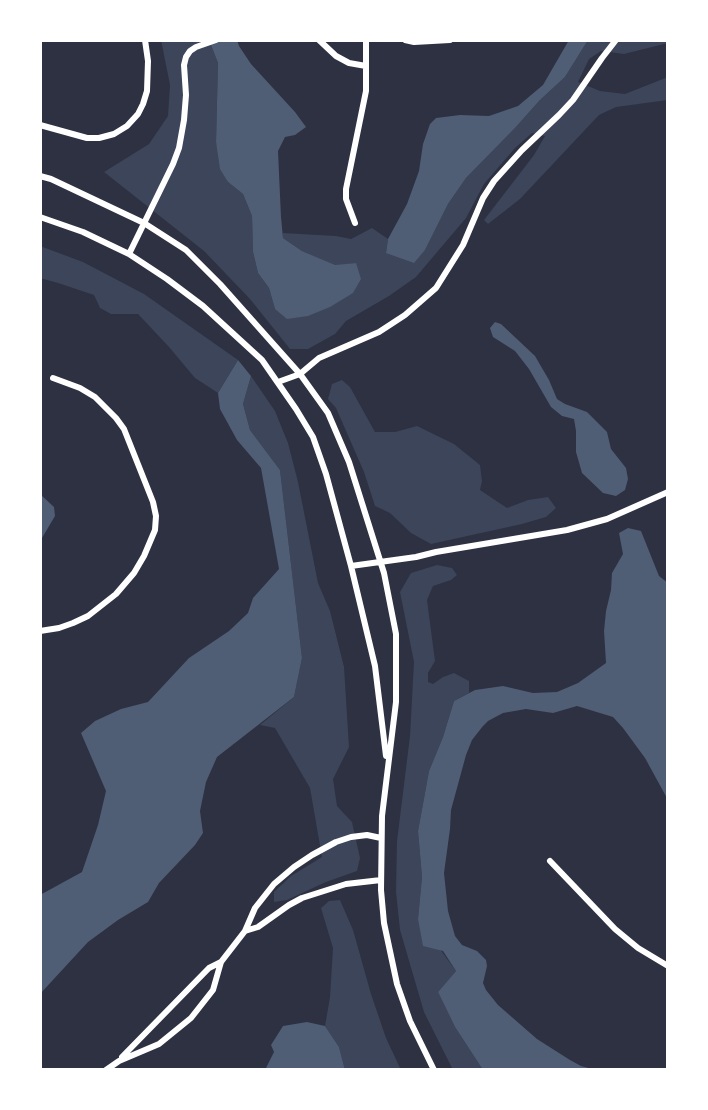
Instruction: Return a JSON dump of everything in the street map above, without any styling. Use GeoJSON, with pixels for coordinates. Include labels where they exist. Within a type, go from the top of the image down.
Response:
{"type":"FeatureCollection","features":[{"type":"Feature","properties":{"kind":"street"},"geometry":{"type":"LineString","coordinates":[[40,125],[87,138],[114,134],[127,126],[138,114],[147,91],[148,61],[145,40]]}},
{"type":"Feature","properties":{"kind":"street"},"geometry":{"type":"LineString","coordinates":[[129,254],[179,148],[186,95],[186,57],[196,47],[216,40]]}},
{"type":"Feature","properties":{"kind":"street"},"geometry":{"type":"LineString","coordinates":[[319,40],[336,56],[349,63],[366,66]]}},
{"type":"Feature","properties":{"kind":"street"},"geometry":{"type":"LineString","coordinates":[[355,223],[345,189],[366,91],[366,40]]}},
{"type":"Feature","properties":{"kind":"street"},"geometry":{"type":"LineString","coordinates":[[405,40],[450,40]]}},
{"type":"Feature","properties":{"kind":"street"},"geometry":{"type":"LineString","coordinates":[[278,382],[300,374],[319,358],[379,331],[405,315],[436,288],[463,245],[494,181],[573,100],[616,40]]}},
{"type":"Feature","properties":{"kind":"street"},"geometry":{"type":"LineString","coordinates":[[40,176],[144,223],[186,250],[300,374],[328,413],[349,462],[384,573],[396,634],[396,702],[381,838],[384,922],[397,984],[410,1021],[434,1070]]}},
{"type":"Feature","properties":{"kind":"street"},"geometry":{"type":"LineString","coordinates":[[40,217],[83,232],[129,254],[203,306],[262,360],[313,437],[351,566],[375,666],[387,768]]}},
{"type":"Feature","properties":{"kind":"street"},"geometry":{"type":"LineString","coordinates":[[40,631],[73,624],[116,594],[145,556],[155,530],[156,516],[124,429],[116,418],[95,397],[53,378]]}},
{"type":"Feature","properties":{"kind":"street"},"geometry":{"type":"LineString","coordinates":[[351,566],[567,530],[607,519],[668,492]]}},
{"type":"Feature","properties":{"kind":"street"},"geometry":{"type":"LineString","coordinates":[[118,1061],[159,1044],[191,1018],[212,990],[221,962],[245,931],[255,908],[274,884],[294,867],[336,842],[351,837],[367,835],[381,838]]}},
{"type":"Feature","properties":{"kind":"street"},"geometry":{"type":"LineString","coordinates":[[550,861],[615,929],[668,967]]}},
{"type":"Feature","properties":{"kind":"street"},"geometry":{"type":"LineString","coordinates":[[245,931],[258,926],[302,898],[346,884],[381,880]]}},
{"type":"Feature","properties":{"kind":"street"},"geometry":{"type":"LineString","coordinates":[[106,1070],[209,968],[221,962]]}},
{"type":"Feature","properties":{"kind":"shaded area"},"geometry":{"type":"Polygon","coordinates":[[[161,40],[209,40],[218,63],[216,142],[228,182],[243,194],[252,216],[253,252],[258,273],[269,288],[275,309],[356,263],[335,266],[302,251],[283,238],[283,233],[351,239],[372,228],[388,239],[386,253],[425,250],[448,204],[466,178],[565,77],[588,40],[668,40],[668,43],[624,54],[601,51],[589,59],[578,82],[600,91],[625,94],[668,77],[668,100],[616,107],[599,115],[520,199],[488,224],[484,220],[534,155],[545,136],[532,133],[484,184],[466,218],[416,277],[346,321],[335,334],[308,349],[290,349],[250,299],[204,251],[104,172],[149,144],[168,116],[170,85],[161,40]]]}},
{"type":"Feature","properties":{"kind":"shaded area"},"geometry":{"type":"Polygon","coordinates":[[[209,40],[237,40],[251,64],[306,127],[295,135],[285,137],[278,151],[283,238],[302,251],[335,265],[356,263],[361,279],[353,293],[308,316],[287,319],[275,309],[269,288],[258,273],[253,252],[252,216],[243,194],[228,182],[220,169],[216,142],[218,63],[209,40]]]}},
{"type":"Feature","properties":{"kind":"shaded area"},"geometry":{"type":"Polygon","coordinates":[[[569,40],[588,40],[565,77],[466,178],[448,204],[425,250],[414,263],[386,253],[388,239],[407,204],[419,171],[423,144],[430,124],[436,118],[489,116],[518,106],[543,85],[569,40]]]}},
{"type":"Feature","properties":{"kind":"shaded area"},"geometry":{"type":"Polygon","coordinates":[[[40,246],[83,262],[144,294],[238,360],[218,393],[195,378],[138,314],[111,314],[100,308],[94,295],[40,278],[40,246]]]}},
{"type":"Feature","properties":{"kind":"shaded area"},"geometry":{"type":"Polygon","coordinates":[[[495,322],[501,324],[535,356],[557,399],[587,412],[607,432],[611,449],[626,468],[628,479],[625,490],[616,496],[603,493],[582,473],[576,452],[574,419],[562,416],[551,407],[515,351],[493,337],[490,328],[495,322]]]}},
{"type":"Feature","properties":{"kind":"shaded area"},"geometry":{"type":"Polygon","coordinates":[[[238,360],[251,376],[243,404],[250,430],[280,470],[302,658],[294,697],[217,757],[206,782],[200,811],[203,833],[159,883],[148,902],[88,942],[40,994],[40,895],[82,872],[106,791],[81,733],[95,721],[121,709],[148,702],[189,658],[229,631],[248,613],[253,598],[279,569],[261,468],[237,440],[220,409],[218,393],[238,360]]]}},
{"type":"Feature","properties":{"kind":"shaded area"},"geometry":{"type":"Polygon","coordinates":[[[251,376],[275,411],[288,443],[318,583],[330,611],[344,667],[349,747],[333,779],[337,806],[352,822],[360,858],[357,871],[287,900],[274,902],[274,892],[291,876],[322,857],[310,788],[275,728],[260,725],[294,697],[302,658],[280,470],[250,430],[243,404],[251,376]]]}},
{"type":"Feature","properties":{"kind":"shaded area"},"geometry":{"type":"Polygon","coordinates":[[[342,380],[350,387],[375,432],[395,432],[417,426],[454,444],[480,465],[480,490],[507,508],[528,500],[548,497],[556,508],[546,517],[522,524],[431,544],[411,533],[390,513],[375,506],[364,472],[336,408],[328,399],[332,384],[342,380]]]}},
{"type":"Feature","properties":{"kind":"shaded area"},"geometry":{"type":"Polygon","coordinates":[[[40,494],[54,507],[55,516],[42,538],[40,538],[40,494]]]}},
{"type":"Feature","properties":{"kind":"shaded area"},"geometry":{"type":"Polygon","coordinates":[[[628,528],[641,531],[659,576],[668,583],[668,800],[645,758],[613,717],[577,706],[553,713],[526,709],[503,713],[483,726],[472,740],[466,755],[451,810],[444,873],[448,911],[455,936],[462,945],[477,951],[486,960],[483,983],[486,990],[498,1005],[537,1039],[581,1066],[596,1070],[483,1070],[455,1027],[438,992],[456,971],[443,951],[423,946],[418,919],[422,877],[418,831],[429,771],[454,701],[475,690],[503,686],[533,693],[557,692],[578,683],[606,663],[604,631],[612,573],[623,554],[619,533],[628,528]]]}},
{"type":"Feature","properties":{"kind":"shaded area"},"geometry":{"type":"Polygon","coordinates":[[[437,565],[452,568],[457,575],[433,586],[427,600],[435,661],[428,673],[428,682],[433,684],[454,673],[469,681],[469,693],[454,701],[429,771],[418,831],[422,877],[418,919],[456,971],[438,992],[455,1027],[483,1070],[453,1070],[424,1012],[400,930],[396,892],[397,841],[410,736],[414,662],[400,592],[411,573],[437,565]]]}},
{"type":"Feature","properties":{"kind":"shaded area"},"geometry":{"type":"Polygon","coordinates":[[[340,900],[353,930],[386,1038],[401,1070],[345,1070],[339,1047],[325,1026],[333,948],[321,908],[329,901],[340,900]]]}},
{"type":"Feature","properties":{"kind":"shaded area"},"geometry":{"type":"Polygon","coordinates":[[[307,1022],[325,1026],[339,1047],[345,1070],[265,1070],[274,1052],[271,1045],[283,1026],[307,1022]]]}}]}
